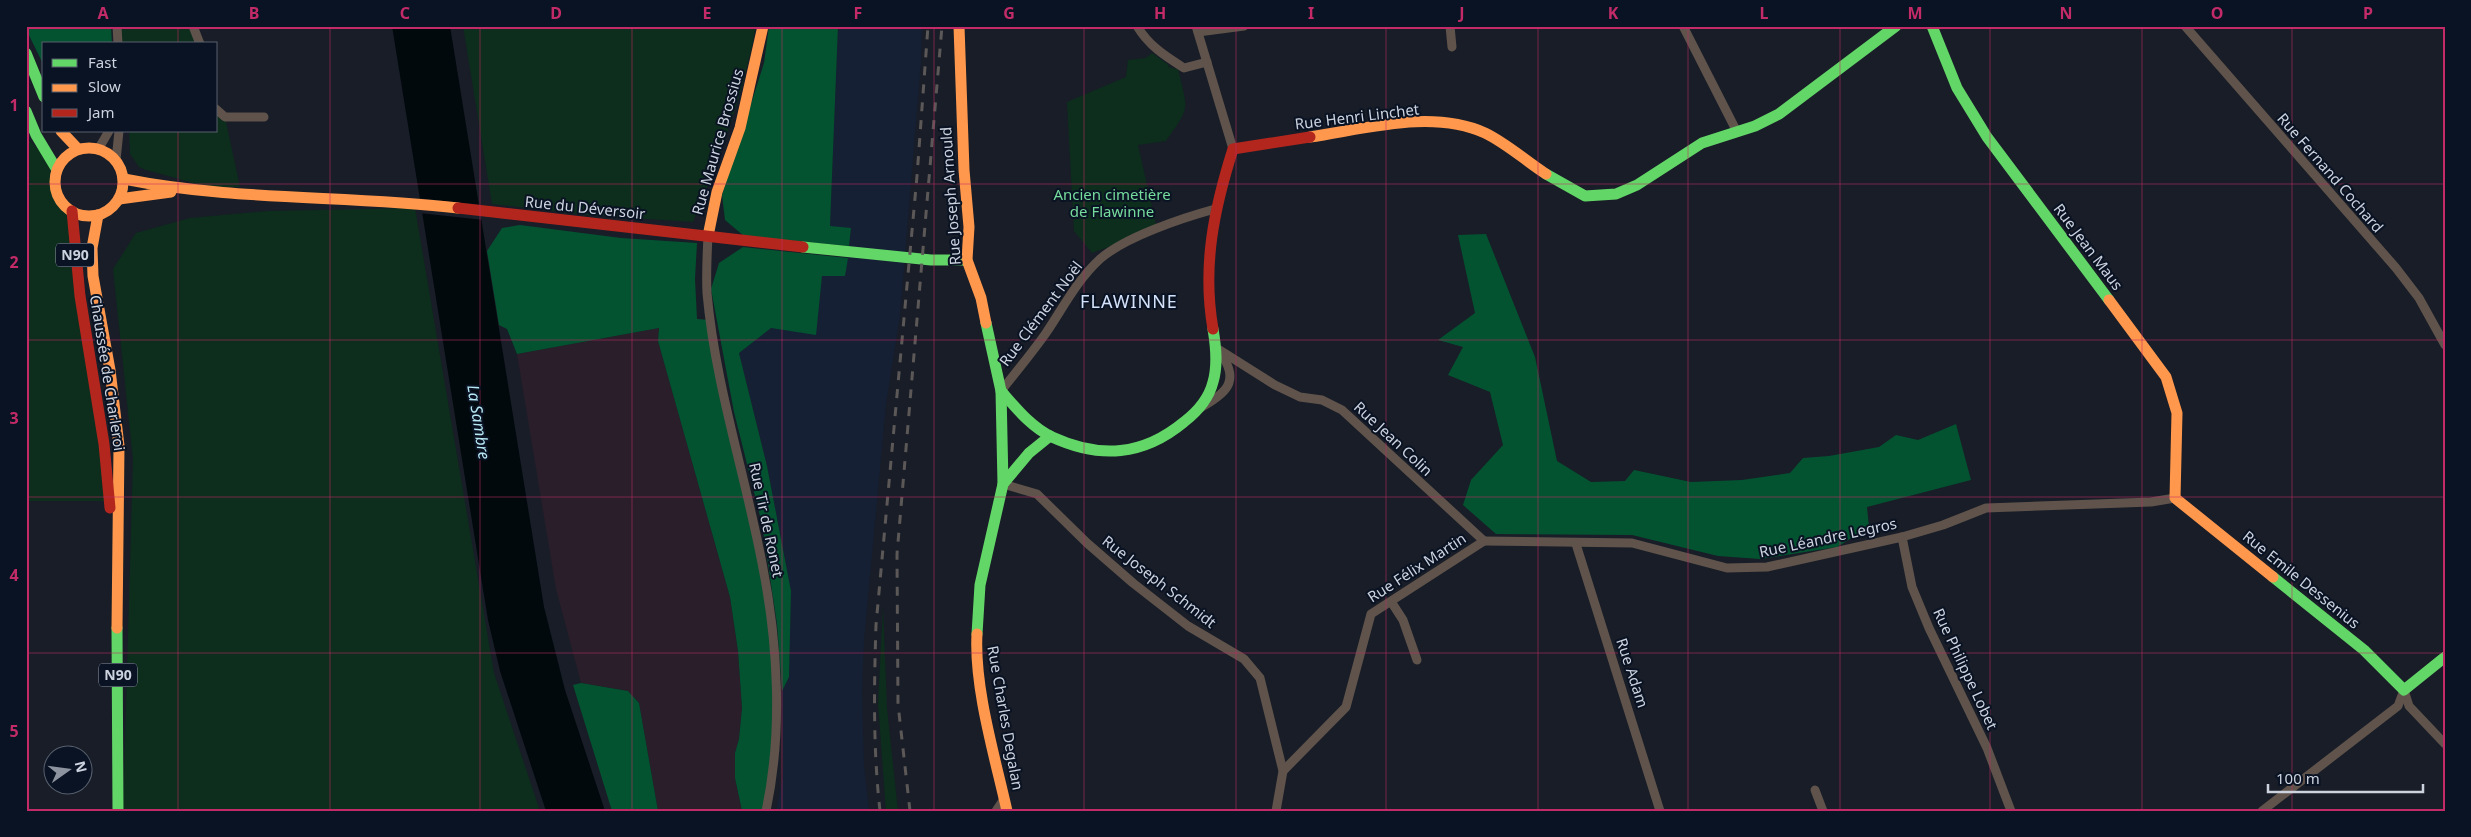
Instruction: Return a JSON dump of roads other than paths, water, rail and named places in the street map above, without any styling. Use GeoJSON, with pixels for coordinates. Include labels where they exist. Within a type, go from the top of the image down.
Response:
{"type":"FeatureCollection","features":[{"type":"Feature","properties":{"kind":"street"},"geometry":{"type":"LineString","coordinates":[[117,26],[118,42]]}},
{"type":"Feature","properties":{"kind":"street"},"geometry":{"type":"LineString","coordinates":[[193,26],[199,42]]}},
{"type":"Feature","properties":{"kind":"street","name":"Rue Maurice Brossius"},"geometry":{"type":"LineString","coordinates":[[708,236],[717,192],[740,128],[763,26]]}},
{"type":"Feature","properties":{"kind":"street","name":"Rue Joseph Arnould"},"geometry":{"type":"LineString","coordinates":[[959,26],[964,170],[969,228],[967,260],[981,298],[1001,391]]}},
{"type":"Feature","properties":{"kind":"street"},"geometry":{"type":"LineString","coordinates":[[1137,26],[1145,40],[1157,51],[1184,68],[1207,62]]}},
{"type":"Feature","properties":{"kind":"street"},"geometry":{"type":"LineString","coordinates":[[1001,391],[1050,436],[1084,448],[1116,453],[1144,448],[1172,434],[1199,409],[1214,381],[1218,349],[1210,318],[1208,249],[1215,209],[1233,149],[1197,29],[1244,26]]}},
{"type":"Feature","properties":{"kind":"street"},"geometry":{"type":"LineString","coordinates":[[1450,26],[1452,47]]}},
{"type":"Feature","properties":{"kind":"street"},"geometry":{"type":"LineString","coordinates":[[1683,26],[1736,130]]}},
{"type":"Feature","properties":{"kind":"street","name":"Rue Henri Linchet"},"geometry":{"type":"LineString","coordinates":[[1233,149],[1408,123],[1450,123],[1485,133],[1561,184],[1585,196],[1616,194],[1637,185],[1702,143],[1736,130],[1756,126],[1779,114],[1896,26]]}},
{"type":"Feature","properties":{"kind":"street","name":"Rue Jean Maus"},"geometry":{"type":"LineString","coordinates":[[1932,26],[1957,88],[1987,136],[2166,377],[2176,413],[2175,498]]}},
{"type":"Feature","properties":{"kind":"street","name":"Rue Fernand Cochard"},"geometry":{"type":"LineString","coordinates":[[2185,26],[2396,268],[2419,298],[2445,345]]}},
{"type":"Feature","properties":{"kind":"street"},"geometry":{"type":"LineString","coordinates":[[26,54],[42,92]]}},
{"type":"Feature","properties":{"kind":"street"},"geometry":{"type":"LineString","coordinates":[[26,111],[36,135],[57,170]]}},
{"type":"Feature","properties":{"kind":"street"},"geometry":{"type":"LineString","coordinates":[[218,111],[225,117],[264,117]]}},
{"type":"Feature","properties":{"kind":"street"},"geometry":{"type":"LineString","coordinates":[[62,132],[78,149]]}},
{"type":"Feature","properties":{"kind":"street"},"geometry":{"type":"LineString","coordinates":[[100,148],[108,132]]}},
{"type":"Feature","properties":{"kind":"street"},"geometry":{"type":"LineString","coordinates":[[116,160],[100,148],[78,149],[65,157],[57,170],[55,183],[57,193],[64,205],[72,212],[85,216],[98,215],[106,212],[119,199],[124,179],[116,160],[119,132]]}},
{"type":"Feature","properties":{"kind":"street","name":"Rue du Déversoir"},"geometry":{"type":"LineString","coordinates":[[124,179],[159,186],[400,203],[846,252],[931,260],[967,260]]}},
{"type":"Feature","properties":{"kind":"street","name":"Rue du Déversoir"},"geometry":{"type":"LineString","coordinates":[[119,199],[200,189]]}},
{"type":"Feature","properties":{"kind":"street","name":"Rue Clément Noël"},"geometry":{"type":"LineString","coordinates":[[1001,391],[1045,334],[1077,285],[1100,260],[1117,247],[1157,229],[1215,209]]}},
{"type":"Feature","properties":{"kind":"street","name":"Chaussée de Charleroi"},"geometry":{"type":"LineString","coordinates":[[72,212],[80,297],[104,438],[109,501],[117,539]]}},
{"type":"Feature","properties":{"kind":"street","name":"Chaussée de Charleroi"},"geometry":{"type":"LineString","coordinates":[[98,215],[92,248],[93,276],[110,370],[119,446],[117,539],[118,811]]}},
{"type":"Feature","properties":{"kind":"street","name":"Rue Tir de Ronet"},"geometry":{"type":"LineString","coordinates":[[708,236],[707,293],[716,353],[763,565],[771,622],[777,745],[766,811]]}},
{"type":"Feature","properties":{"kind":"street","name":"Rue Jean Colin"},"geometry":{"type":"LineString","coordinates":[[1218,349],[1300,397],[1322,400],[1342,410],[1484,542]]}},
{"type":"Feature","properties":{"kind":"street","name":"Rue Charles Degalan"},"geometry":{"type":"LineString","coordinates":[[1001,391],[1003,484],[980,585],[976,651],[985,710],[1007,811]]}},
{"type":"Feature","properties":{"kind":"street","name":"Rue Charles Degalan"},"geometry":{"type":"LineString","coordinates":[[1003,484],[1028,452],[1050,436]]}},
{"type":"Feature","properties":{"kind":"street","name":"Rue Joseph Schmidt"},"geometry":{"type":"LineString","coordinates":[[1003,484],[1037,494],[1087,543],[1134,583],[1188,626],[1244,659],[1260,678],[1283,771],[1276,811]]}},
{"type":"Feature","properties":{"kind":"street","name":"Rue Léandre Legros"},"geometry":{"type":"LineString","coordinates":[[1484,542],[1632,544],[1727,568],[1767,568],[1943,526],[1986,508],[2151,502],[2175,498]]}},
{"type":"Feature","properties":{"kind":"street","name":"Rue Emile Dessenius"},"geometry":{"type":"LineString","coordinates":[[2175,498],[2364,650],[2404,690]]}},
{"type":"Feature","properties":{"kind":"street","name":"Rue Philippe Lobet"},"geometry":{"type":"LineString","coordinates":[[1902,537],[1912,587],[1929,628],[1987,748],[2011,811]]}},
{"type":"Feature","properties":{"kind":"street","name":"Rue Félix Martin"},"geometry":{"type":"LineString","coordinates":[[1283,771],[1346,708],[1371,614],[1392,603],[1484,542]]}},
{"type":"Feature","properties":{"kind":"street","name":"Rue Adam"},"geometry":{"type":"LineString","coordinates":[[1576,544],[1660,811]]}},
{"type":"Feature","properties":{"kind":"street"},"geometry":{"type":"LineString","coordinates":[[1392,603],[1403,620],[1417,660]]}},
{"type":"Feature","properties":{"kind":"street"},"geometry":{"type":"LineString","coordinates":[[2262,811],[2398,706],[2404,690],[2445,657]]}},
{"type":"Feature","properties":{"kind":"street"},"geometry":{"type":"LineString","coordinates":[[2404,690],[2409,706],[2445,744]]}},
{"type":"Feature","properties":{"kind":"street"},"geometry":{"type":"LineString","coordinates":[[1815,790],[1823,811]]}},
{"type":"Feature","properties":{"kind":"street"},"geometry":{"type":"LineString","coordinates":[[996,811],[1004,799]]}},
{"type":"Feature","properties":{"kind":"water","name":"La Sambre"},"geometry":{"type":"Polygon","coordinates":[[[392,26],[450,26],[544,607],[565,690],[605,811],[546,811],[500,671],[488,620],[392,26]]]}},
{"type":"Feature","properties":{"kind":"railway"},"geometry":{"type":"LineString","coordinates":[[880,811],[875,718],[876,625],[917,176],[928,26]]}},
{"type":"Feature","properties":{"kind":"railway"},"geometry":{"type":"LineString","coordinates":[[910,811],[898,704],[897,554],[942,26]]}},
{"type":"Feature","properties":{"kind":"district","name":"FLAWINNE"},"geometry":{"type":"Point","coordinates":[1129,302]}},
{"type":"Feature","properties":{"kind":"park label","name":"Ancien cimetière de Flawinne"},"geometry":{"type":"Point","coordinates":[1112,204]}}]}
